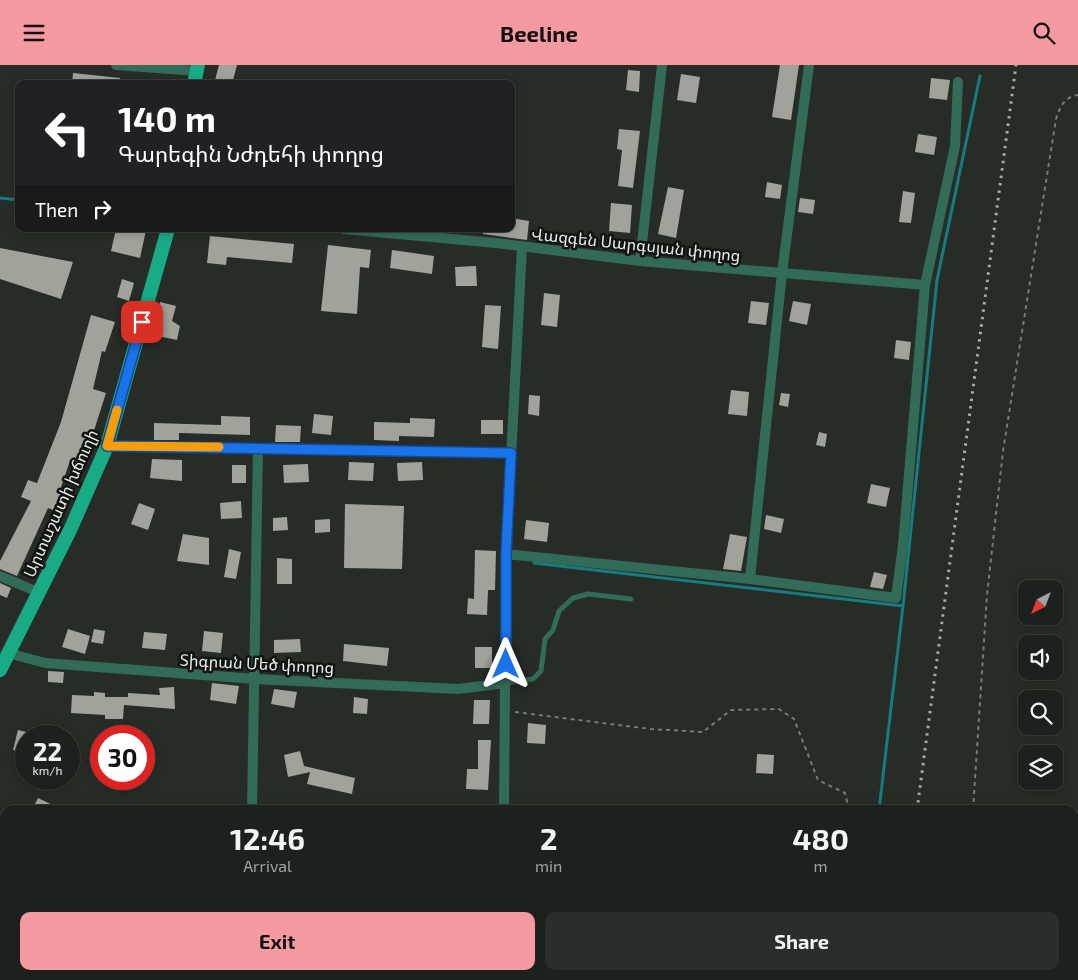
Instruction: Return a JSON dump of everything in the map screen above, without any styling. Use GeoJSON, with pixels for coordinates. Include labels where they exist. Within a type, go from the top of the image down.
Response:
{"type":"FeatureCollection","features":[{"type":"Feature","properties":{"kind":"main road","name":"Արտաշատի խճուղի"},"geometry":{"type":"LineString","coordinates":[[0,670],[71,528],[107,446],[167,232]]}},
{"type":"Feature","properties":{"kind":"street"},"geometry":{"type":"LineString","coordinates":[[116,65],[196,73]]}},
{"type":"Feature","properties":{"kind":"street"},"geometry":{"type":"LineString","coordinates":[[640,261],[662,65]]}},
{"type":"Feature","properties":{"kind":"street"},"geometry":{"type":"LineString","coordinates":[[750,579],[782,273],[809,65]]}},
{"type":"Feature","properties":{"kind":"street"},"geometry":{"type":"LineString","coordinates":[[506,554],[750,579],[896,598],[903,545],[925,285],[955,146],[958,82]]}},
{"type":"Feature","properties":{"kind":"street","name":"Վազգեն Սարգսյան փողոց"},"geometry":{"type":"LineString","coordinates":[[374,232],[640,261],[925,285]]}},
{"type":"Feature","properties":{"kind":"street"},"geometry":{"type":"LineString","coordinates":[[504,805],[506,554],[522,247]]}},
{"type":"Feature","properties":{"kind":"street"},"geometry":{"type":"LineString","coordinates":[[107,446],[511,453]]}},
{"type":"Feature","properties":{"kind":"street"},"geometry":{"type":"LineString","coordinates":[[252,805],[258,448]]}},
{"type":"Feature","properties":{"kind":"street"},"geometry":{"type":"LineString","coordinates":[[0,576],[38,592]]}},
{"type":"Feature","properties":{"kind":"street","name":"Տիգրան Մեծ փողոց"},"geometry":{"type":"LineString","coordinates":[[8,653],[45,663],[255,679],[458,689],[506,683]]}},
{"type":"Feature","properties":{"kind":"lane"},"geometry":{"type":"LineString","coordinates":[[506,683],[533,679],[541,671],[545,639],[553,630],[560,611],[573,598],[588,594],[631,599]]}},
{"type":"Feature","properties":{"kind":"path"},"geometry":{"type":"LineString","coordinates":[[972,805],[987,595],[1003,451],[1056,119],[1060,106],[1066,99],[1078,95]]}},
{"type":"Feature","properties":{"kind":"path"},"geometry":{"type":"LineString","coordinates":[[506,711],[650,729],[704,732],[731,710],[779,709],[794,719],[818,780],[845,793],[849,805]]}},
{"type":"Feature","properties":{"kind":"building"},"geometry":{"type":"Polygon","coordinates":[[[219,65],[237,65],[233,80],[215,80],[219,65]]]}},
{"type":"Feature","properties":{"kind":"building"},"geometry":{"type":"Polygon","coordinates":[[[780,65],[799,65],[791,120],[772,117],[780,65]]]}},
{"type":"Feature","properties":{"kind":"building"},"geometry":{"type":"Polygon","coordinates":[[[628,70],[640,71],[639,92],[626,90],[628,70]]]}},
{"type":"Feature","properties":{"kind":"building"},"geometry":{"type":"Polygon","coordinates":[[[73,73],[120,78],[120,80],[72,80],[73,73]]]}},
{"type":"Feature","properties":{"kind":"building"},"geometry":{"type":"Polygon","coordinates":[[[681,74],[700,77],[696,103],[677,100],[681,74]]]}},
{"type":"Feature","properties":{"kind":"building"},"geometry":{"type":"Polygon","coordinates":[[[931,78],[950,80],[947,100],[929,98],[931,78]]]}},
{"type":"Feature","properties":{"kind":"building"},"geometry":{"type":"Polygon","coordinates":[[[619,129],[640,131],[633,188],[618,186],[622,150],[617,149],[619,129]]]}},
{"type":"Feature","properties":{"kind":"building"},"geometry":{"type":"Polygon","coordinates":[[[918,134],[937,137],[934,155],[915,152],[918,134]]]}},
{"type":"Feature","properties":{"kind":"building"},"geometry":{"type":"Polygon","coordinates":[[[767,182],[782,185],[780,199],[765,197],[767,182]]]}},
{"type":"Feature","properties":{"kind":"building"},"geometry":{"type":"Polygon","coordinates":[[[668,187],[684,190],[676,238],[658,234],[668,187]]]}},
{"type":"Feature","properties":{"kind":"building"},"geometry":{"type":"Polygon","coordinates":[[[903,191],[915,193],[911,223],[899,222],[903,191]]]}},
{"type":"Feature","properties":{"kind":"building"},"geometry":{"type":"Polygon","coordinates":[[[800,198],[815,200],[813,214],[798,212],[800,198]]]}},
{"type":"Feature","properties":{"kind":"building"},"geometry":{"type":"Polygon","coordinates":[[[611,203],[632,205],[630,233],[609,231],[611,203]]]}},
{"type":"Feature","properties":{"kind":"building"},"geometry":{"type":"Polygon","coordinates":[[[515,219],[529,221],[527,240],[483,234],[483,232],[515,232],[515,219]]]}},
{"type":"Feature","properties":{"kind":"building"},"geometry":{"type":"Polygon","coordinates":[[[115,232],[146,232],[140,258],[111,251],[115,232]]]}},
{"type":"Feature","properties":{"kind":"building"},"geometry":{"type":"Polygon","coordinates":[[[210,236],[294,244],[292,263],[227,257],[226,265],[207,263],[210,236]]]}},
{"type":"Feature","properties":{"kind":"building"},"geometry":{"type":"Polygon","coordinates":[[[328,245],[371,250],[369,268],[360,267],[357,314],[321,311],[328,245]]]}},
{"type":"Feature","properties":{"kind":"building"},"geometry":{"type":"Polygon","coordinates":[[[0,248],[73,262],[61,299],[0,279],[0,248]]]}},
{"type":"Feature","properties":{"kind":"building"},"geometry":{"type":"Polygon","coordinates":[[[392,250],[434,256],[432,274],[390,268],[392,250]]]}},
{"type":"Feature","properties":{"kind":"building"},"geometry":{"type":"Polygon","coordinates":[[[476,266],[477,286],[456,286],[455,267],[476,266]]]}},
{"type":"Feature","properties":{"kind":"building"},"geometry":{"type":"Polygon","coordinates":[[[122,279],[134,283],[129,301],[117,297],[122,279]]]}},
{"type":"Feature","properties":{"kind":"building"},"geometry":{"type":"Polygon","coordinates":[[[544,293],[560,295],[557,327],[541,325],[544,293]]]}},
{"type":"Feature","properties":{"kind":"building"},"geometry":{"type":"Polygon","coordinates":[[[751,301],[769,303],[766,325],[748,323],[751,301]]]}},
{"type":"Feature","properties":{"kind":"building"},"geometry":{"type":"Polygon","coordinates":[[[793,301],[811,304],[807,325],[789,321],[793,301]]]}},
{"type":"Feature","properties":{"kind":"building"},"geometry":{"type":"Polygon","coordinates":[[[160,302],[176,306],[172,321],[180,326],[177,340],[153,335],[160,302]]]}},
{"type":"Feature","properties":{"kind":"building"},"geometry":{"type":"Polygon","coordinates":[[[485,305],[501,306],[498,349],[482,347],[485,305]]]}},
{"type":"Feature","properties":{"kind":"building"},"geometry":{"type":"Polygon","coordinates":[[[91,315],[115,322],[105,352],[102,351],[93,389],[106,393],[83,465],[70,461],[59,493],[67,496],[60,513],[48,508],[17,576],[0,569],[0,561],[31,501],[21,497],[28,480],[37,483],[61,422],[91,315]]]}},
{"type":"Feature","properties":{"kind":"building"},"geometry":{"type":"Polygon","coordinates":[[[896,340],[911,342],[909,360],[894,358],[896,340]]]}},
{"type":"Feature","properties":{"kind":"building"},"geometry":{"type":"Polygon","coordinates":[[[731,390],[749,392],[747,416],[728,414],[731,390]]]}},
{"type":"Feature","properties":{"kind":"building"},"geometry":{"type":"Polygon","coordinates":[[[781,393],[790,394],[788,407],[779,405],[781,393]]]}},
{"type":"Feature","properties":{"kind":"building"},"geometry":{"type":"Polygon","coordinates":[[[529,395],[540,396],[539,416],[528,414],[529,395]]]}},
{"type":"Feature","properties":{"kind":"building"},"geometry":{"type":"Polygon","coordinates":[[[314,414],[333,416],[331,435],[312,433],[314,414]]]}},
{"type":"Feature","properties":{"kind":"building"},"geometry":{"type":"Polygon","coordinates":[[[221,416],[250,417],[250,435],[179,433],[179,440],[154,440],[154,423],[221,425],[221,416]]]}},
{"type":"Feature","properties":{"kind":"building"},"geometry":{"type":"Polygon","coordinates":[[[410,418],[435,419],[434,437],[399,436],[399,441],[374,440],[374,422],[410,423],[410,418]]]}},
{"type":"Feature","properties":{"kind":"building"},"geometry":{"type":"Polygon","coordinates":[[[481,420],[503,420],[503,434],[481,434],[481,420]]]}},
{"type":"Feature","properties":{"kind":"building"},"geometry":{"type":"Polygon","coordinates":[[[276,425],[301,426],[300,442],[275,442],[276,425]]]}},
{"type":"Feature","properties":{"kind":"building"},"geometry":{"type":"Polygon","coordinates":[[[819,432],[827,434],[825,447],[816,445],[819,432]]]}},
{"type":"Feature","properties":{"kind":"building"},"geometry":{"type":"Polygon","coordinates":[[[152,459],[182,460],[182,481],[150,478],[152,459]]]}},
{"type":"Feature","properties":{"kind":"building"},"geometry":{"type":"Polygon","coordinates":[[[349,462],[374,463],[373,481],[348,480],[349,462]]]}},
{"type":"Feature","properties":{"kind":"building"},"geometry":{"type":"Polygon","coordinates":[[[422,462],[423,480],[398,481],[397,463],[422,462]]]}},
{"type":"Feature","properties":{"kind":"building"},"geometry":{"type":"Polygon","coordinates":[[[308,464],[309,482],[284,483],[283,465],[308,464]]]}},
{"type":"Feature","properties":{"kind":"building"},"geometry":{"type":"Polygon","coordinates":[[[232,465],[246,465],[246,483],[232,483],[232,465]]]}},
{"type":"Feature","properties":{"kind":"building"},"geometry":{"type":"Polygon","coordinates":[[[871,484],[890,488],[886,507],[867,503],[871,484]]]}},
{"type":"Feature","properties":{"kind":"building"},"geometry":{"type":"Polygon","coordinates":[[[241,501],[242,518],[221,519],[220,503],[241,501]]]}},
{"type":"Feature","properties":{"kind":"building"},"geometry":{"type":"Polygon","coordinates":[[[139,503],[155,509],[148,530],[131,524],[139,503]]]}},
{"type":"Feature","properties":{"kind":"building"},"geometry":{"type":"Polygon","coordinates":[[[345,504],[404,506],[402,569],[344,568],[345,504]]]}},
{"type":"Feature","properties":{"kind":"building"},"geometry":{"type":"Polygon","coordinates":[[[766,515],[784,519],[781,533],[764,529],[766,515]]]}},
{"type":"Feature","properties":{"kind":"building"},"geometry":{"type":"Polygon","coordinates":[[[287,517],[288,530],[273,531],[273,518],[287,517]]]}},
{"type":"Feature","properties":{"kind":"building"},"geometry":{"type":"Polygon","coordinates":[[[330,519],[330,532],[315,533],[315,520],[330,519]]]}},
{"type":"Feature","properties":{"kind":"building"},"geometry":{"type":"Polygon","coordinates":[[[526,520],[549,523],[547,542],[524,539],[526,520]]]}},
{"type":"Feature","properties":{"kind":"building"},"geometry":{"type":"Polygon","coordinates":[[[183,534],[209,538],[209,565],[177,561],[183,534]]]}},
{"type":"Feature","properties":{"kind":"building"},"geometry":{"type":"Polygon","coordinates":[[[730,534],[747,537],[741,571],[723,569],[730,534]]]}},
{"type":"Feature","properties":{"kind":"building"},"geometry":{"type":"Polygon","coordinates":[[[229,549],[241,552],[236,579],[224,577],[229,549]]]}},
{"type":"Feature","properties":{"kind":"building"},"geometry":{"type":"Polygon","coordinates":[[[475,550],[496,551],[495,590],[488,590],[487,615],[467,614],[468,598],[474,599],[475,550]]]}},
{"type":"Feature","properties":{"kind":"building"},"geometry":{"type":"Polygon","coordinates":[[[277,558],[292,559],[292,584],[277,584],[277,558]]]}},
{"type":"Feature","properties":{"kind":"building"},"geometry":{"type":"Polygon","coordinates":[[[874,572],[887,575],[883,589],[870,587],[874,572]]]}},
{"type":"Feature","properties":{"kind":"building"},"geometry":{"type":"Polygon","coordinates":[[[0,583],[11,588],[7,598],[0,595],[0,583]]]}},
{"type":"Feature","properties":{"kind":"building"},"geometry":{"type":"Polygon","coordinates":[[[68,629],[90,636],[85,654],[62,647],[68,629]]]}},
{"type":"Feature","properties":{"kind":"building"},"geometry":{"type":"Polygon","coordinates":[[[94,629],[105,631],[103,644],[91,642],[94,629]]]}},
{"type":"Feature","properties":{"kind":"building"},"geometry":{"type":"Polygon","coordinates":[[[204,631],[223,633],[221,653],[202,651],[204,631]]]}},
{"type":"Feature","properties":{"kind":"building"},"geometry":{"type":"Polygon","coordinates":[[[144,632],[167,634],[165,650],[142,648],[144,632]]]}},
{"type":"Feature","properties":{"kind":"building"},"geometry":{"type":"Polygon","coordinates":[[[300,639],[301,652],[274,653],[274,640],[300,639]]]}},
{"type":"Feature","properties":{"kind":"building"},"geometry":{"type":"Polygon","coordinates":[[[344,644],[389,648],[387,666],[343,661],[344,644]]]}},
{"type":"Feature","properties":{"kind":"building"},"geometry":{"type":"Polygon","coordinates":[[[475,647],[492,647],[492,668],[475,668],[475,647]]]}},
{"type":"Feature","properties":{"kind":"building"},"geometry":{"type":"Polygon","coordinates":[[[48,671],[64,672],[63,683],[48,682],[48,671]]]}},
{"type":"Feature","properties":{"kind":"building"},"geometry":{"type":"Polygon","coordinates":[[[212,683],[239,686],[236,704],[210,700],[212,683]]]}},
{"type":"Feature","properties":{"kind":"building"},"geometry":{"type":"Polygon","coordinates":[[[174,687],[175,709],[124,705],[123,719],[105,719],[105,715],[71,713],[72,695],[94,696],[94,692],[105,693],[105,697],[128,697],[128,693],[160,695],[159,688],[174,687]]]}},
{"type":"Feature","properties":{"kind":"building"},"geometry":{"type":"Polygon","coordinates":[[[274,689],[297,692],[294,708],[271,704],[274,689]]]}},
{"type":"Feature","properties":{"kind":"building"},"geometry":{"type":"Polygon","coordinates":[[[354,697],[368,699],[367,714],[353,713],[354,697]]]}},
{"type":"Feature","properties":{"kind":"building"},"geometry":{"type":"Polygon","coordinates":[[[474,700],[490,700],[489,724],[473,724],[474,700]]]}},
{"type":"Feature","properties":{"kind":"building"},"geometry":{"type":"Polygon","coordinates":[[[528,723],[546,725],[545,744],[527,743],[528,723]]]}},
{"type":"Feature","properties":{"kind":"building"},"geometry":{"type":"Polygon","coordinates":[[[478,740],[491,740],[488,790],[466,789],[467,769],[478,769],[478,740]]]}},
{"type":"Feature","properties":{"kind":"building"},"geometry":{"type":"Polygon","coordinates":[[[300,751],[304,766],[355,778],[352,794],[307,784],[310,772],[288,777],[284,755],[300,751]]]}},
{"type":"Feature","properties":{"kind":"building"},"geometry":{"type":"Polygon","coordinates":[[[757,754],[774,755],[773,774],[756,773],[757,754]]]}},
{"type":"Feature","properties":{"kind":"building"},"geometry":{"type":"Polygon","coordinates":[[[38,798],[53,805],[34,805],[38,798]]]}},
{"type":"Feature","properties":{"kind":"waterway"},"geometry":{"type":"LineString","coordinates":[[880,805],[903,606],[937,280],[980,76]]}},
{"type":"Feature","properties":{"kind":"waterway"},"geometry":{"type":"LineString","coordinates":[[0,198],[15,200]]}},
{"type":"Feature","properties":{"kind":"waterway"},"geometry":{"type":"LineString","coordinates":[[534,563],[903,606]]}},
{"type":"Feature","properties":{"kind":"railway"},"geometry":{"type":"LineString","coordinates":[[918,805],[1016,65]]}},
{"type":"Feature","properties":{"kind":"slow traffic"},"geometry":{"type":"LineString","coordinates":[[117,410],[107,446],[219,447]]}},
{"type":"Feature","properties":{"kind":"route"},"geometry":{"type":"LineString","coordinates":[[142,322],[107,446],[511,453],[506,554],[506,664]]}}]}
